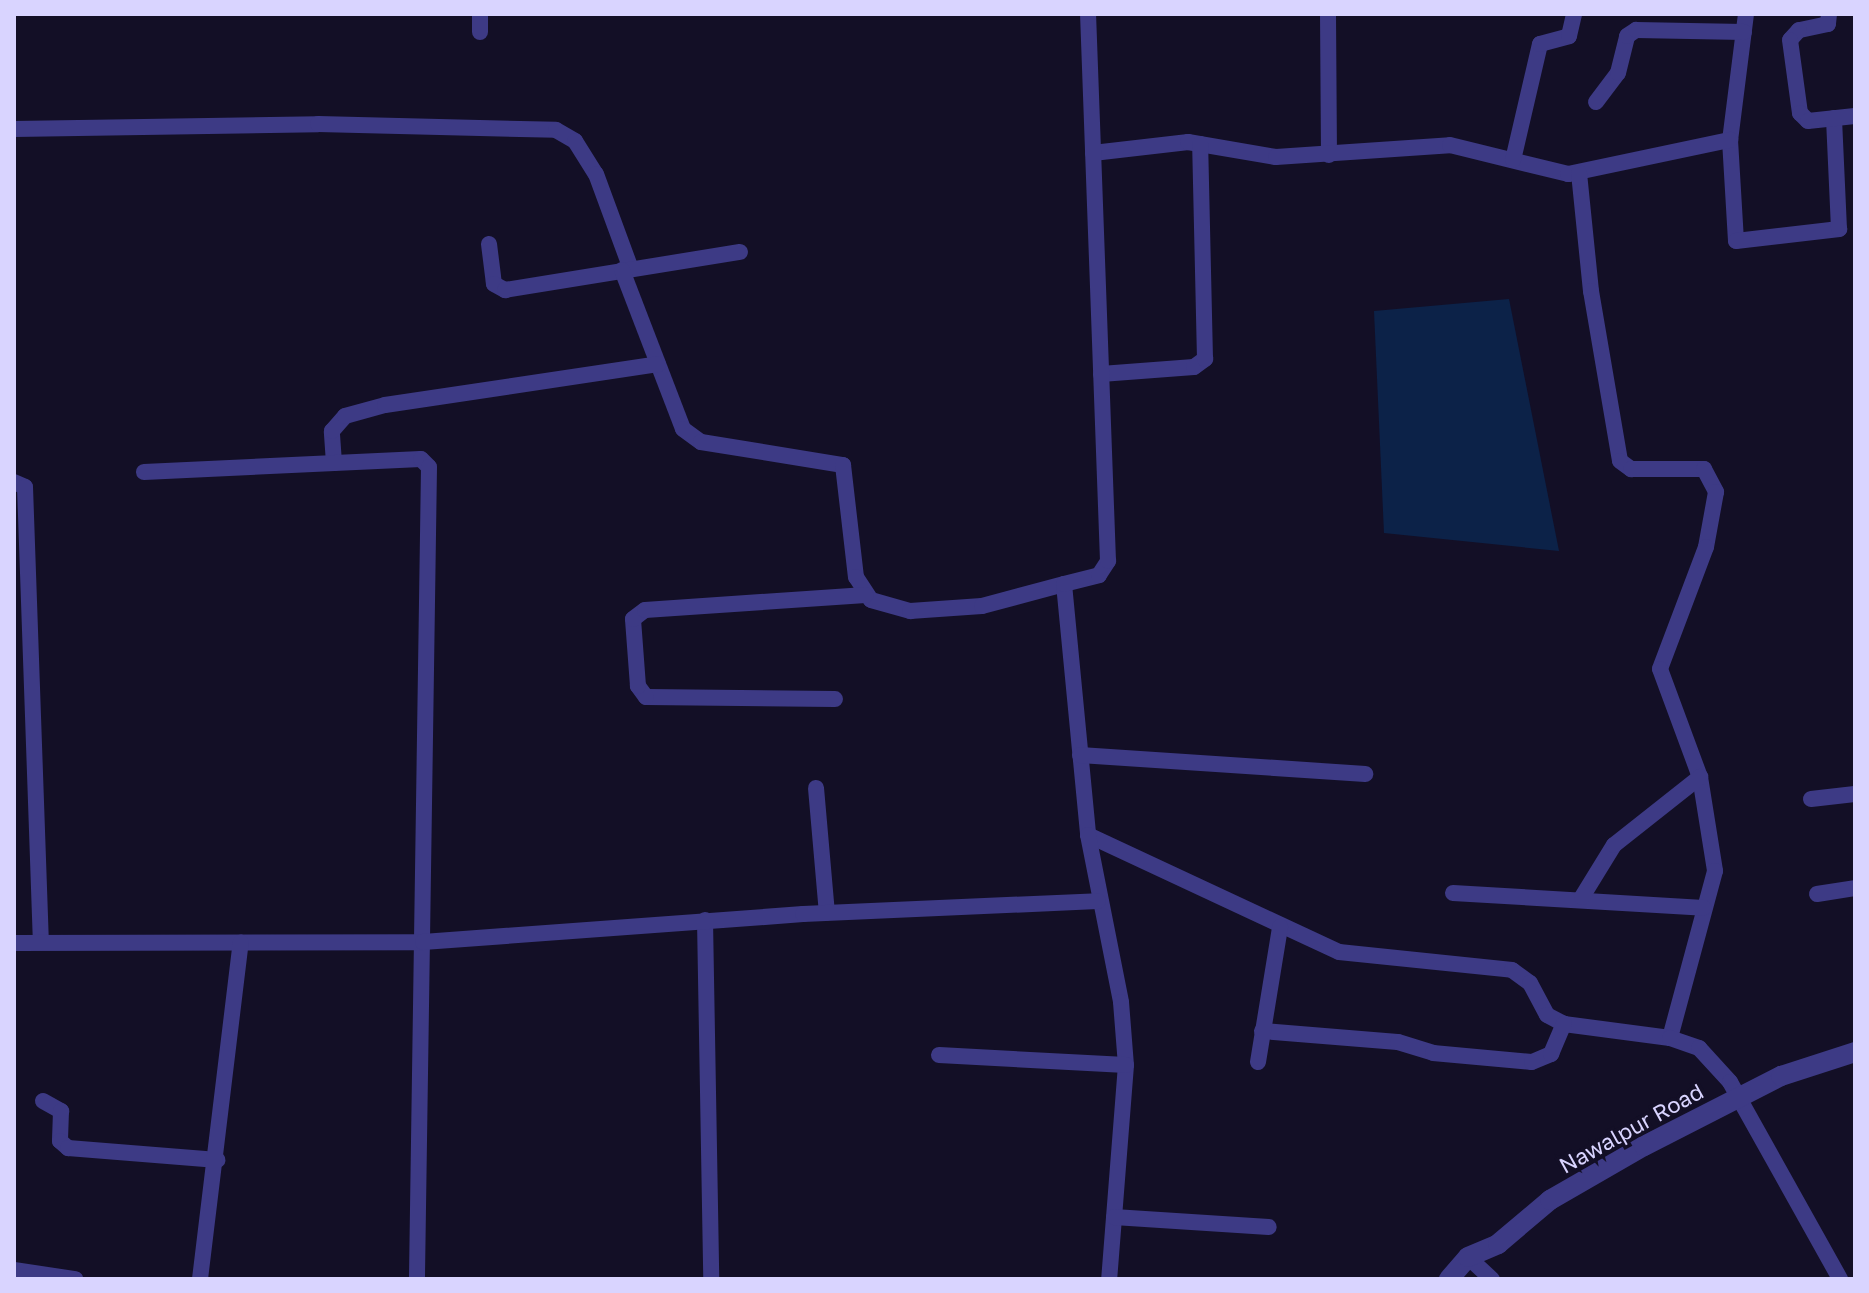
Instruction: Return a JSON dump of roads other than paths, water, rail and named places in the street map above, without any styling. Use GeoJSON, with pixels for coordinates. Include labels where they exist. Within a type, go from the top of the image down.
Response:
{"type":"FeatureCollection","features":[{"type":"Feature","properties":{"kind":"street"},"geometry":{"type":"LineString","coordinates":[[480,14],[480,32]]}},
{"type":"Feature","properties":{"kind":"street"},"geometry":{"type":"LineString","coordinates":[[835,699],[646,697],[638,686],[633,619],[645,610],[865,595],[910,611],[982,606],[1099,575],[1108,561],[1088,14]]}},
{"type":"Feature","properties":{"kind":"street"},"geometry":{"type":"LineString","coordinates":[[1328,14],[1329,155]]}},
{"type":"Feature","properties":{"kind":"street"},"geometry":{"type":"LineString","coordinates":[[1513,160],[1540,44],[1569,36],[1574,14]]}},
{"type":"Feature","properties":{"kind":"street"},"geometry":{"type":"LineString","coordinates":[[1746,14],[1730,140],[1736,241],[1834,233],[1842,223],[1834,118]]}},
{"type":"Feature","properties":{"kind":"street"},"geometry":{"type":"LineString","coordinates":[[1829,14],[1828,24],[1799,30],[1790,40],[1803,118],[1855,116]]}},
{"type":"Feature","properties":{"kind":"street"},"geometry":{"type":"LineString","coordinates":[[1596,102],[1618,73],[1627,36],[1636,30],[1744,32]]}},
{"type":"Feature","properties":{"kind":"street"},"geometry":{"type":"LineString","coordinates":[[14,129],[318,124],[556,130],[575,141],[596,174],[677,421],[701,442],[843,465],[856,577],[865,595]]}},
{"type":"Feature","properties":{"kind":"street"},"geometry":{"type":"LineString","coordinates":[[1093,153],[1200,144],[1276,157],[1450,145],[1579,173],[1730,140]]}},
{"type":"Feature","properties":{"kind":"street"},"geometry":{"type":"LineString","coordinates":[[1101,374],[1194,367],[1205,359],[1200,144]]}},
{"type":"Feature","properties":{"kind":"street"},"geometry":{"type":"LineString","coordinates":[[1579,173],[1591,291],[1620,461],[1631,469],[1696,467],[1715,482],[1706,547],[1660,669],[1700,777],[1715,871],[1670,1038]]}},
{"type":"Feature","properties":{"kind":"street"},"geometry":{"type":"LineString","coordinates":[[489,244],[498,288],[740,252]]}},
{"type":"Feature","properties":{"kind":"street"},"geometry":{"type":"LineString","coordinates":[[334,463],[332,431],[345,416],[385,405],[658,364]]}},
{"type":"Feature","properties":{"kind":"street"},"geometry":{"type":"LineString","coordinates":[[144,472],[421,459],[429,467],[417,1279]]}},
{"type":"Feature","properties":{"kind":"street"},"geometry":{"type":"LineString","coordinates":[[14,482],[25,487],[41,942]]}},
{"type":"Feature","properties":{"kind":"street"},"geometry":{"type":"LineString","coordinates":[[1064,584],[1088,835],[1098,901],[1121,1002],[1126,1065],[1109,1279]]}},
{"type":"Feature","properties":{"kind":"street"},"geometry":{"type":"LineString","coordinates":[[1080,755],[1365,774]]}},
{"type":"Feature","properties":{"kind":"street"},"geometry":{"type":"LineString","coordinates":[[1582,897],[1614,845],[1700,777]]}},
{"type":"Feature","properties":{"kind":"street"},"geometry":{"type":"LineString","coordinates":[[816,788],[827,913]]}},
{"type":"Feature","properties":{"kind":"street"},"geometry":{"type":"LineString","coordinates":[[1811,799],[1855,794]]}},
{"type":"Feature","properties":{"kind":"street"},"geometry":{"type":"LineString","coordinates":[[1088,835],[1280,927],[1359,958],[1512,970],[1530,983],[1547,1015],[1564,1024],[1670,1038],[1699,1048],[1739,1097],[1840,1279]]}},
{"type":"Feature","properties":{"kind":"street"},"geometry":{"type":"LineString","coordinates":[[1817,894],[1855,888]]}},
{"type":"Feature","properties":{"kind":"street"},"geometry":{"type":"LineString","coordinates":[[1453,893],[1582,897],[1704,908]]}},
{"type":"Feature","properties":{"kind":"street"},"geometry":{"type":"LineString","coordinates":[[14,943],[423,942],[705,920],[1098,901]]}},
{"type":"Feature","properties":{"kind":"street"},"geometry":{"type":"LineString","coordinates":[[705,920],[711,1279]]}},
{"type":"Feature","properties":{"kind":"street"},"geometry":{"type":"LineString","coordinates":[[1258,1062],[1280,927]]}},
{"type":"Feature","properties":{"kind":"street"},"geometry":{"type":"LineString","coordinates":[[200,1279],[218,1160],[241,942]]}},
{"type":"Feature","properties":{"kind":"street"},"geometry":{"type":"LineString","coordinates":[[1262,1031],[1398,1042],[1433,1053],[1532,1062],[1551,1054],[1564,1024]]}},
{"type":"Feature","properties":{"kind":"street","name":"Nawalpur Road"},"geometry":{"type":"LineString","coordinates":[[1449,1279],[1468,1257],[1498,1244],[1550,1200],[1739,1097],[1831,1056],[1855,1052]]}},
{"type":"Feature","properties":{"kind":"street"},"geometry":{"type":"LineString","coordinates":[[939,1055],[1126,1065]]}},
{"type":"Feature","properties":{"kind":"street"},"geometry":{"type":"LineString","coordinates":[[43,1101],[61,1111],[60,1141],[68,1148],[218,1160]]}},
{"type":"Feature","properties":{"kind":"street"},"geometry":{"type":"LineString","coordinates":[[1114,1217],[1269,1227]]}},
{"type":"Feature","properties":{"kind":"street"},"geometry":{"type":"LineString","coordinates":[[1468,1257],[1492,1279]]}},
{"type":"Feature","properties":{"kind":"street"},"geometry":{"type":"LineString","coordinates":[[14,1270],[75,1279]]}},
{"type":"Feature","properties":{"kind":"water"},"geometry":{"type":"Polygon","coordinates":[[[1509,299],[1559,551],[1384,533],[1374,311],[1509,299]]]}}]}
